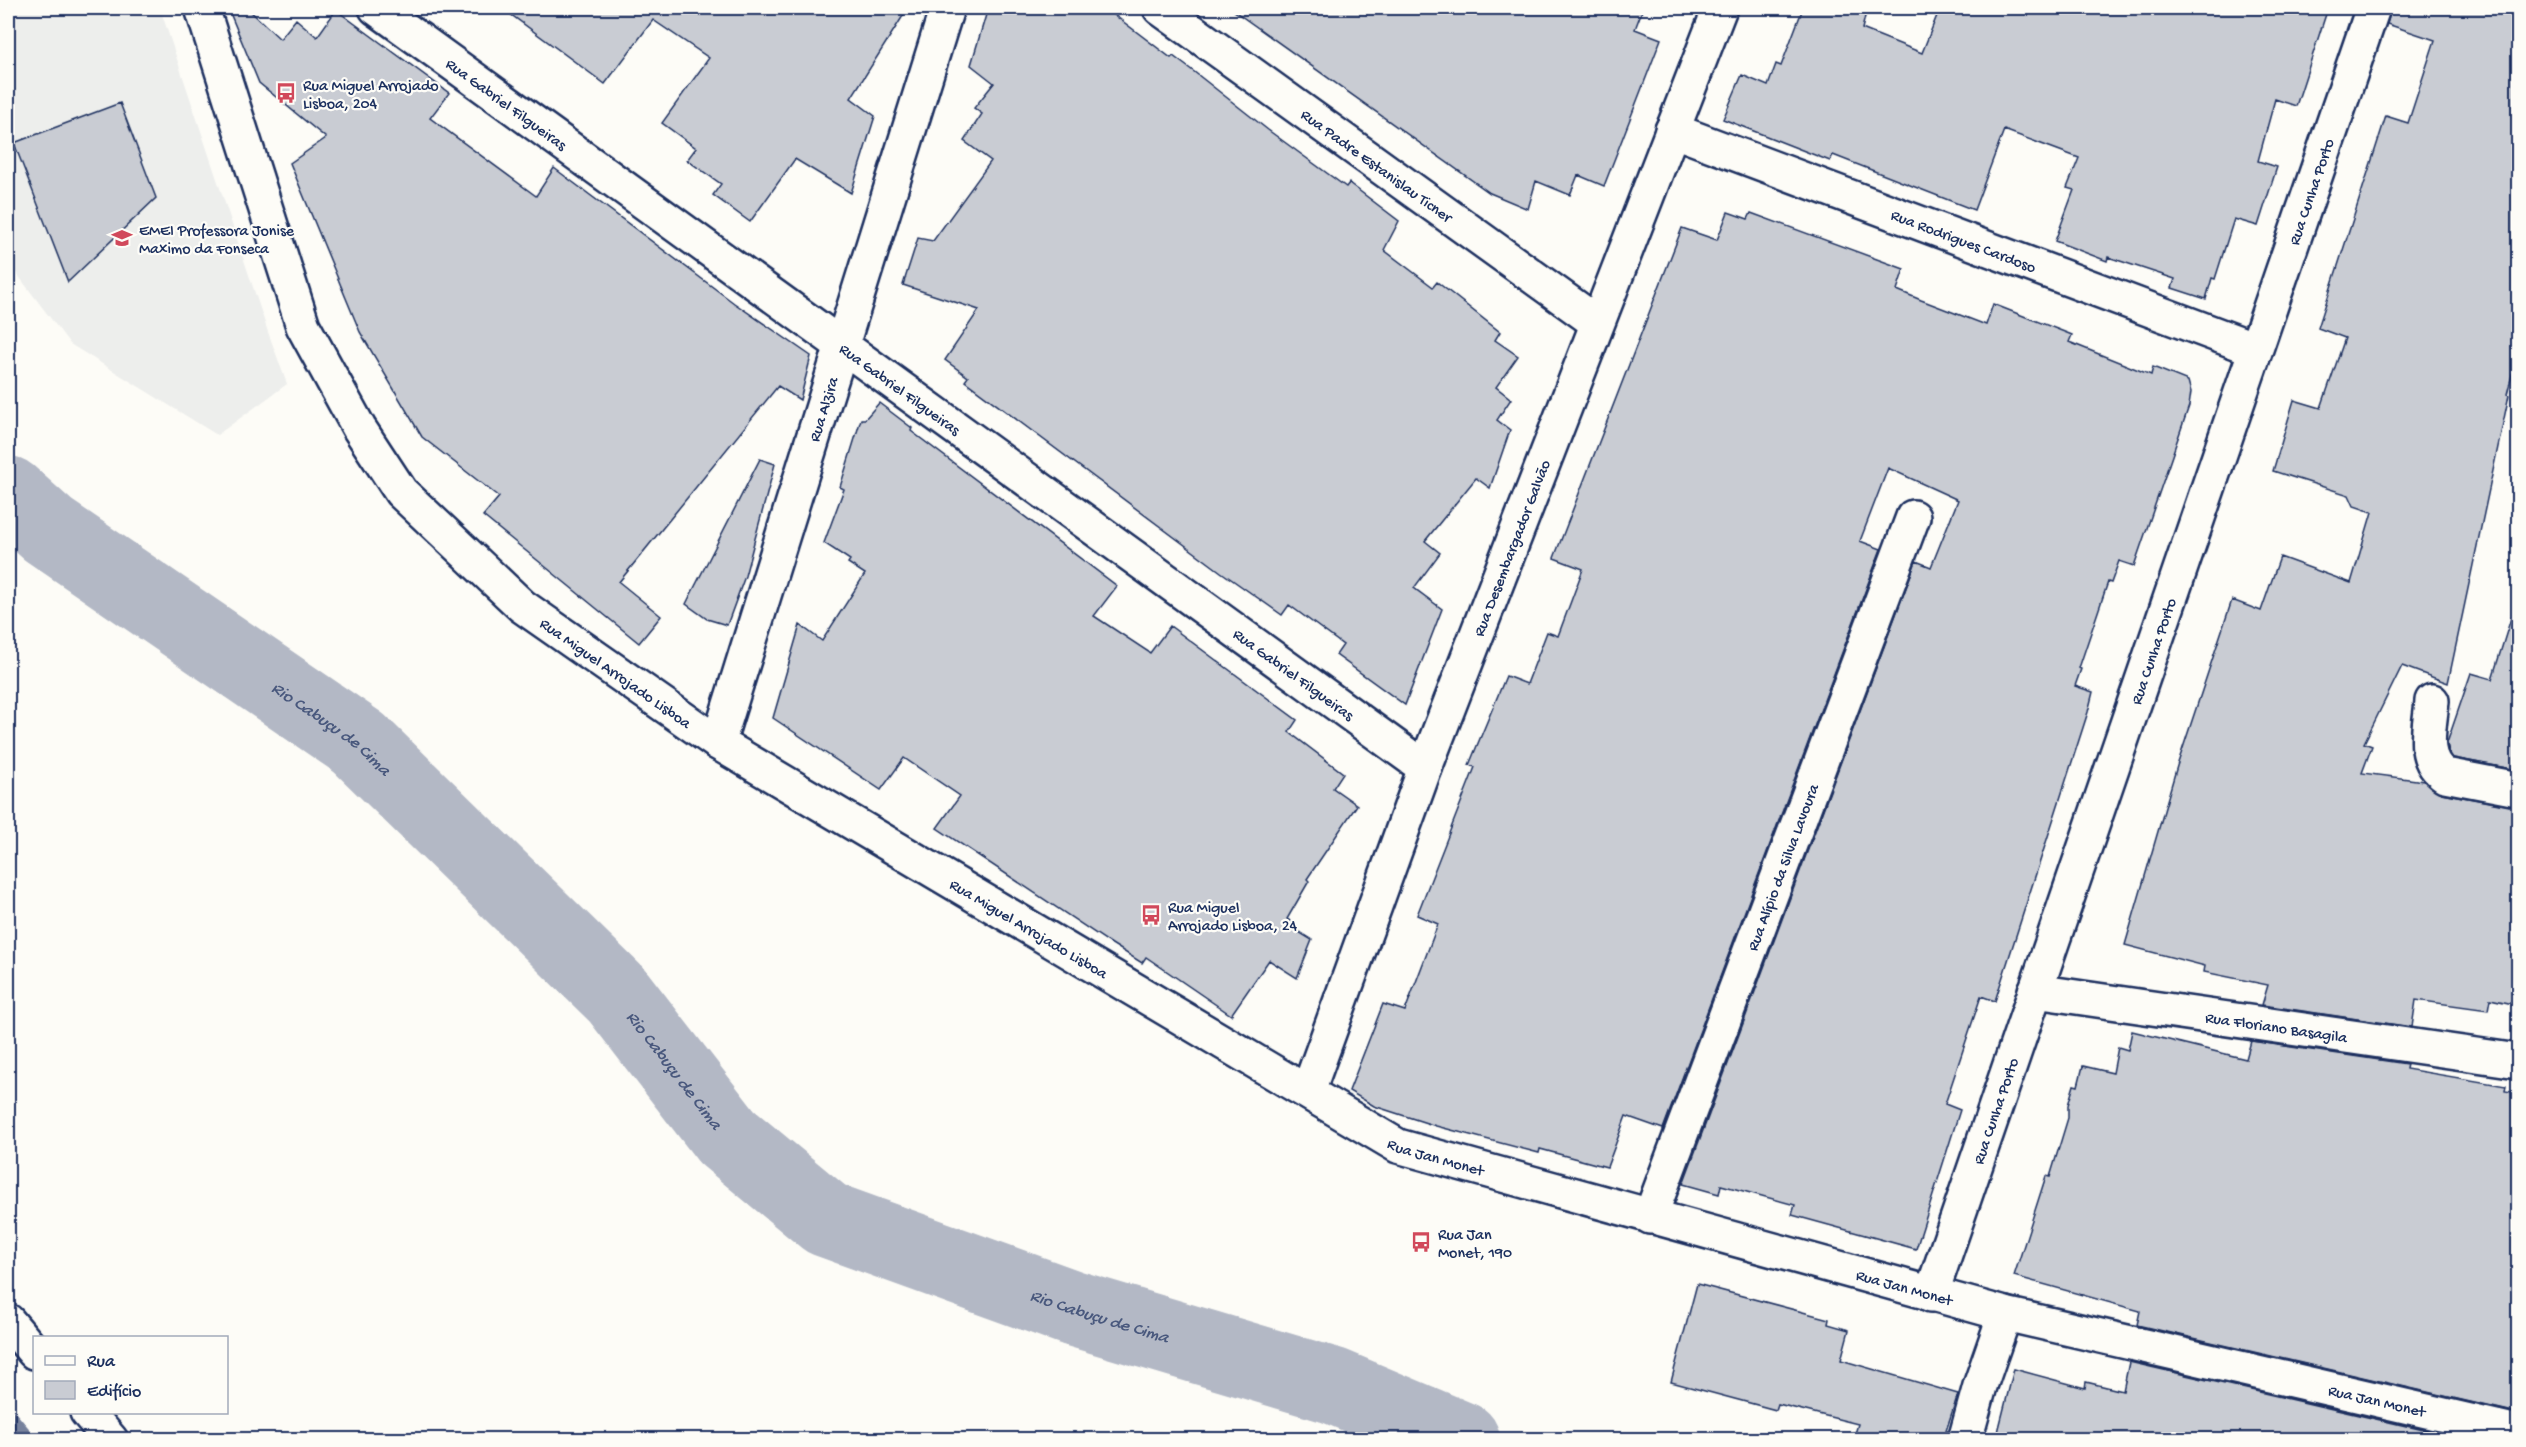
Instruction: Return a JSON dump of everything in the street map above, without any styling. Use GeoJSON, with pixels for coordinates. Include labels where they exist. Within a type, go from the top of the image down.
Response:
{"type":"FeatureCollection","features":[{"type":"Feature","properties":{"kind":"street","name":"Rua Miguel Arrojado Lisboa"},"geometry":{"type":"LineString","coordinates":[[202,8],[303,326],[359,428],[401,492],[522,606],[718,743],[1308,1091]]}},
{"type":"Feature","properties":{"kind":"street","name":"Rua Gabriel Filgueiras"},"geometry":{"type":"LineString","coordinates":[[376,8],[1425,768]]}},
{"type":"Feature","properties":{"kind":"street","name":"Rua Alzira"},"geometry":{"type":"LineString","coordinates":[[718,743],[947,8]]}},
{"type":"Feature","properties":{"kind":"street","name":"Rua Padre Estanislau Ticner"},"geometry":{"type":"LineString","coordinates":[[1160,8],[1596,322]]}},
{"type":"Feature","properties":{"kind":"street","name":"Rua Desembargador Galvão"},"geometry":{"type":"LineString","coordinates":[[1308,1091],[1425,768],[1596,322],[1720,8]]}},
{"type":"Feature","properties":{"kind":"street","name":"Rua Cunha Porto"},"geometry":{"type":"LineString","coordinates":[[1931,1295],[2373,8]]}},
{"type":"Feature","properties":{"kind":"street","name":"Rua Rodrigues Cardoso"},"geometry":{"type":"LineString","coordinates":[[1672,130],[2255,349]]}},
{"type":"Feature","properties":{"kind":"street","name":"Rua Alípio da Silva Lavoura"},"geometry":{"type":"LineString","coordinates":[[1650,1217],[1913,518]]}},
{"type":"Feature","properties":{"kind":"street"},"geometry":{"type":"LineString","coordinates":[[2433,701],[2428,749],[2430,760],[2436,769],[2445,775],[2518,789]]}},
{"type":"Feature","properties":{"kind":"street","name":"Rua Floriano Basagila"},"geometry":{"type":"LineString","coordinates":[[2035,991],[2518,1061]]}},
{"type":"Feature","properties":{"kind":"street","name":"Rua Jan Monet"},"geometry":{"type":"LineString","coordinates":[[1308,1091],[1398,1146],[2005,1314],[2518,1432]]}},
{"type":"Feature","properties":{"kind":"street"},"geometry":{"type":"LineString","coordinates":[[1965,1440],[1980,1386],[2005,1314]]}},
{"type":"Feature","properties":{"kind":"street"},"geometry":{"type":"LineString","coordinates":[[8,1321],[33,1351]]}},
{"type":"Feature","properties":{"kind":"street"},"geometry":{"type":"LineString","coordinates":[[88,1414],[111,1440]]}},
{"type":"Feature","properties":{"kind":"shaded area","name":"EMEI Professora Jonise Maximo da Fonseca"},"geometry":{"type":"Polygon","coordinates":[[[8,8],[160,8],[287,384],[217,435],[70,344],[8,262],[8,8]]]}},
{"type":"Feature","properties":{"kind":"building"},"geometry":{"type":"Polygon","coordinates":[[[228,8],[247,8],[280,39],[296,19],[317,37],[336,10],[449,93],[430,118],[536,196],[554,168],[734,303],[811,356],[800,400],[778,386],[619,582],[661,616],[639,643],[483,516],[499,497],[422,437],[360,332],[290,163],[326,138],[259,83],[228,8]]]}},
{"type":"Feature","properties":{"kind":"building"},"geometry":{"type":"Polygon","coordinates":[[[502,8],[908,8],[851,98],[875,116],[851,193],[795,159],[750,222],[713,195],[721,184],[687,160],[696,148],[662,123],[709,58],[653,20],[605,84],[502,8]]]}},
{"type":"Feature","properties":{"kind":"building"},"geometry":{"type":"Polygon","coordinates":[[[988,8],[1105,8],[1171,58],[1173,56],[1346,187],[1349,183],[1399,221],[1384,250],[1433,287],[1437,282],[1500,332],[1495,340],[1518,356],[1496,387],[1511,399],[1497,420],[1510,430],[1490,488],[1476,478],[1425,541],[1440,553],[1414,588],[1442,609],[1405,705],[1336,655],[1343,645],[1289,605],[1282,615],[1221,572],[965,381],[968,377],[945,360],[979,310],[903,285],[918,238],[933,241],[991,161],[964,141],[982,114],[974,108],[994,83],[971,65],[988,8]]]}},
{"type":"Feature","properties":{"kind":"building"},"geometry":{"type":"Polygon","coordinates":[[[1230,8],[1643,8],[1635,29],[1661,39],[1604,186],[1578,175],[1570,195],[1536,181],[1528,209],[1490,193],[1230,8]]]}},
{"type":"Feature","properties":{"kind":"building"},"geometry":{"type":"Polygon","coordinates":[[[1803,8],[1867,8],[1862,29],[1922,53],[1940,8],[2328,8],[2296,106],[2275,99],[2258,161],[2277,167],[2258,226],[2234,219],[2215,279],[2212,278],[2206,299],[2172,288],[2175,279],[2108,257],[2107,261],[2055,241],[2074,190],[2067,188],[2079,158],[2004,130],[1974,210],[1833,155],[1830,161],[1723,119],[1742,75],[1768,86],[1776,64],[1781,66],[1803,8]]]}},
{"type":"Feature","properties":{"kind":"building"},"geometry":{"type":"Polygon","coordinates":[[[2391,8],[2518,8],[2518,352],[2507,394],[2509,395],[2448,683],[2402,666],[2364,743],[2372,746],[2362,773],[2424,781],[2441,793],[2518,807],[2518,1005],[2490,999],[2488,1010],[2416,1000],[2412,1027],[2262,1005],[2268,985],[2204,972],[2205,966],[2125,945],[2177,766],[2232,600],[2261,611],[2280,557],[2351,583],[2372,512],[2354,506],[2349,495],[2273,471],[2294,400],[2321,408],[2345,338],[2318,328],[2386,116],[2408,123],[2435,40],[2387,24],[2391,8]]]}},
{"type":"Feature","properties":{"kind":"building"},"geometry":{"type":"Polygon","coordinates":[[[120,103],[156,198],[68,282],[14,143],[120,103]]]}},
{"type":"Feature","properties":{"kind":"building"},"geometry":{"type":"Polygon","coordinates":[[[1728,212],[1748,219],[1751,213],[1904,269],[1897,290],[1921,300],[1986,325],[1993,304],[2072,335],[2069,342],[2151,375],[2153,367],[2188,381],[2191,392],[2189,406],[2134,566],[2119,561],[2111,583],[2108,582],[2079,668],[2081,669],[2075,686],[2093,692],[2088,712],[1995,1001],[1981,996],[1945,1104],[1960,1110],[1916,1249],[1792,1215],[1795,1205],[1721,1185],[1719,1194],[1683,1184],[1916,561],[1931,567],[1958,500],[1888,468],[1860,541],[1881,549],[1663,1129],[1626,1116],[1607,1167],[1540,1149],[1539,1153],[1436,1126],[1374,1106],[1349,1091],[1383,1004],[1405,1011],[1438,924],[1417,915],[1475,767],[1469,765],[1506,676],[1527,684],[1547,632],[1558,636],[1583,569],[1554,558],[1682,228],[1717,240],[1728,212]]]}},
{"type":"Feature","properties":{"kind":"building"},"geometry":{"type":"Polygon","coordinates":[[[879,403],[912,428],[911,431],[1117,586],[1094,616],[1150,653],[1170,626],[1297,720],[1289,732],[1343,773],[1333,788],[1357,805],[1307,879],[1309,881],[1287,919],[1292,922],[1289,926],[1312,940],[1297,978],[1269,960],[1231,1015],[1146,957],[1142,963],[1107,941],[937,828],[960,796],[904,758],[881,790],[773,718],[800,625],[822,641],[865,574],[848,563],[850,560],[824,543],[844,489],[840,487],[861,419],[865,419],[879,403]]]}},
{"type":"Feature","properties":{"kind":"building"},"geometry":{"type":"Polygon","coordinates":[[[760,459],[775,464],[745,576],[727,625],[707,619],[686,604],[760,459]]]}},
{"type":"Feature","properties":{"kind":"building"},"geometry":{"type":"Polygon","coordinates":[[[2511,618],[2518,619],[2518,770],[2453,758],[2447,743],[2471,673],[2492,679],[2511,618]]]}},
{"type":"Feature","properties":{"kind":"building"},"geometry":{"type":"Polygon","coordinates":[[[2132,1031],[2246,1059],[2251,1041],[2407,1064],[2406,1069],[2506,1086],[2505,1091],[2518,1093],[2518,1413],[2137,1325],[2140,1311],[2014,1276],[2046,1176],[2050,1177],[2068,1118],[2068,1105],[2074,1085],[2078,1086],[2083,1066],[2113,1073],[2118,1047],[2128,1050],[2132,1031]]]}},
{"type":"Feature","properties":{"kind":"building"},"geometry":{"type":"Polygon","coordinates":[[[1697,1284],[1829,1319],[1828,1324],[1849,1330],[1841,1360],[1958,1394],[1943,1440],[1853,1440],[1858,1424],[1778,1404],[1776,1410],[1671,1382],[1697,1284]]]}},
{"type":"Feature","properties":{"kind":"building"},"geometry":{"type":"Polygon","coordinates":[[[2129,1362],[2467,1440],[2026,1440],[1998,1432],[2014,1369],[2085,1388],[2086,1382],[2123,1391],[2129,1362]]]}},
{"type":"Feature","properties":{"kind":"waterway","name":"Rio Cabuçu de Cima"},"geometry":{"type":"LineString","coordinates":[[8,494],[48,530],[359,743],[618,996],[727,1137],[826,1219],[1072,1308],[1334,1386],[1462,1440]]}},
{"type":"Feature","properties":{"kind":"waterway"},"geometry":{"type":"LineString","coordinates":[[8,1413],[31,1440]]}},
{"type":"Feature","properties":{"kind":"place","name":"Rua Miguel Arrojado Lisboa, 204"},"geometry":{"type":"Point","coordinates":[286,93]}},
{"type":"Feature","properties":{"kind":"place","name":"EMEI Professora Jonise Maximo da Fonseca"},"geometry":{"type":"Point","coordinates":[122,238]}},
{"type":"Feature","properties":{"kind":"place","name":"Rua Miguel Arrojado Lisboa, 24"},"geometry":{"type":"Point","coordinates":[1151,915]}},
{"type":"Feature","properties":{"kind":"place","name":"Rua Jan Monet, 190"},"geometry":{"type":"Point","coordinates":[1421,1242]}}]}
